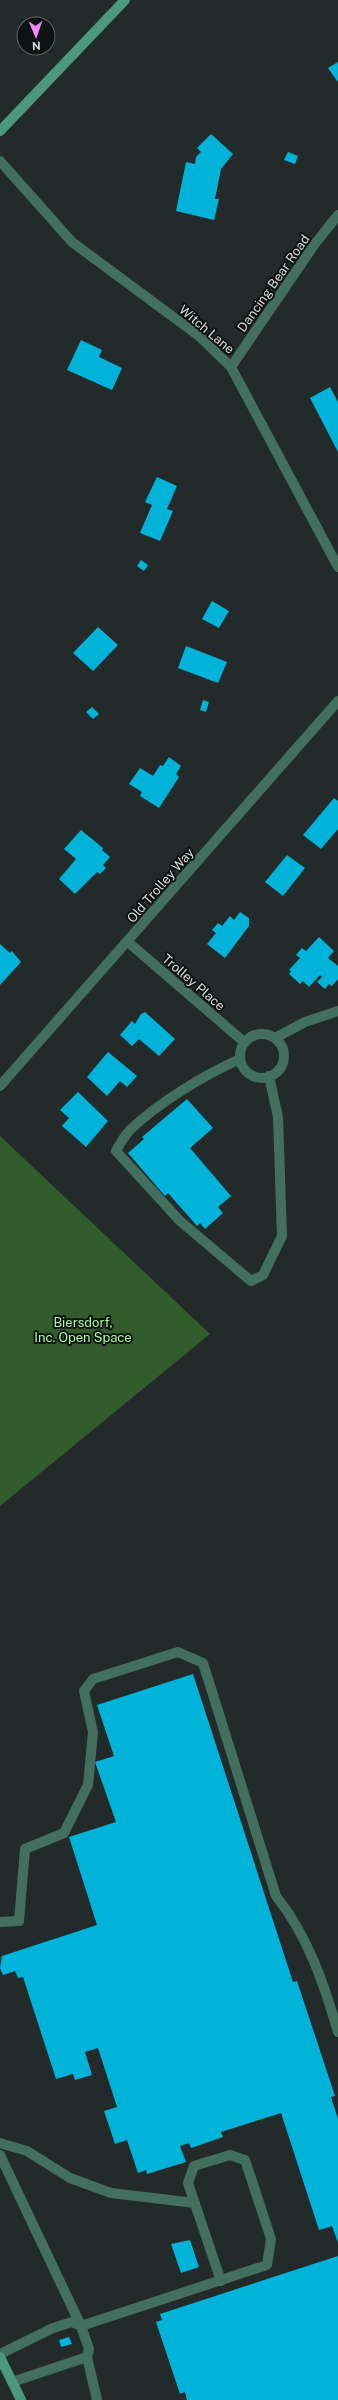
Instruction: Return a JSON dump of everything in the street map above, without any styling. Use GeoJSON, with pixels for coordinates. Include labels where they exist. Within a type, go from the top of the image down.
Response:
{"type":"FeatureCollection","features":[{"type":"Feature","properties":{"kind":"main road"},"geometry":{"type":"LineString","coordinates":[[0,131],[125,0]]}},
{"type":"Feature","properties":{"kind":"main road"},"geometry":{"type":"LineString","coordinates":[[0,2357],[21,2400]]}},
{"type":"Feature","properties":{"kind":"street","name":"Witch Lane"},"geometry":{"type":"LineString","coordinates":[[0,161],[72,242],[199,336],[231,367],[338,567]]}},
{"type":"Feature","properties":{"kind":"street","name":"Dancing Bear Road"},"geometry":{"type":"LineString","coordinates":[[231,367],[314,245],[338,215]]}},
{"type":"Feature","properties":{"kind":"street","name":"Old Trolley Way"},"geometry":{"type":"LineString","coordinates":[[0,1086],[338,701]]}},
{"type":"Feature","properties":{"kind":"street","name":"Trolley Place"},"geometry":{"type":"LineString","coordinates":[[128,942],[244,1042]]}},
{"type":"Feature","properties":{"kind":"street"},"geometry":{"type":"LineString","coordinates":[[275,1038],[305,1022],[338,1011]]}},
{"type":"Feature","properties":{"kind":"street"},"geometry":{"type":"LineString","coordinates":[[262,1033],[275,1038],[282,1046],[284,1057],[281,1067],[269,1076],[261,1078],[247,1072],[240,1059],[240,1050],[244,1042],[255,1034],[262,1033]]}},
{"type":"Feature","properties":{"kind":"street"},"geometry":{"type":"LineString","coordinates":[[240,1059],[215,1070],[151,1112],[128,1131],[116,1150],[180,1221],[251,1281],[263,1275],[282,1236],[278,1117],[269,1076]]}},
{"type":"Feature","properties":{"kind":"street"},"geometry":{"type":"LineString","coordinates":[[0,1922],[19,1921],[25,1850],[64,1833],[88,1785],[93,1732],[84,1692],[93,1679],[178,1652],[203,1663],[276,1896],[293,1917],[322,1979],[338,2032]]}},
{"type":"Feature","properties":{"kind":"street"},"geometry":{"type":"LineString","coordinates":[[0,2143],[26,2151],[70,2178],[111,2193],[195,2203]]}},
{"type":"Feature","properties":{"kind":"street"},"geometry":{"type":"LineString","coordinates":[[0,2155],[81,2326],[89,2349],[87,2357],[97,2400]]}},
{"type":"Feature","properties":{"kind":"street"},"geometry":{"type":"LineString","coordinates":[[0,2354],[54,2328],[72,2322],[81,2326],[221,2281],[267,2266],[272,2239],[245,2160],[230,2155],[194,2166],[188,2183],[221,2281]]}},
{"type":"Feature","properties":{"kind":"street"},"geometry":{"type":"LineString","coordinates":[[12,2382],[87,2357]]}},
{"type":"Feature","properties":{"kind":"green space","name":"Biersdorf, Inc. Open Space"},"geometry":{"type":"Polygon","coordinates":[[[0,1136],[210,1334],[0,1506],[0,1136]]]}},
{"type":"Feature","properties":{"kind":"building"},"geometry":{"type":"Polygon","coordinates":[[[338,62],[338,81],[337,81],[328,68],[338,62]]]}},
{"type":"Feature","properties":{"kind":"building"},"geometry":{"type":"Polygon","coordinates":[[[211,134],[233,154],[221,169],[215,199],[219,199],[214,220],[176,211],[186,162],[195,164],[196,157],[201,152],[197,148],[211,134]]]}},
{"type":"Feature","properties":{"kind":"building"},"geometry":{"type":"Polygon","coordinates":[[[288,152],[298,156],[295,164],[284,160],[288,152]]]}},
{"type":"Feature","properties":{"kind":"building"},"geometry":{"type":"Polygon","coordinates":[[[81,340],[102,350],[99,357],[122,368],[112,390],[67,370],[81,340]]]}},
{"type":"Feature","properties":{"kind":"building"},"geometry":{"type":"Polygon","coordinates":[[[330,387],[338,402],[338,452],[310,398],[330,387]]]}},
{"type":"Feature","properties":{"kind":"building"},"geometry":{"type":"Polygon","coordinates":[[[157,477],[177,486],[167,509],[173,511],[160,541],[140,533],[152,505],[145,502],[157,477]]]}},
{"type":"Feature","properties":{"kind":"building"},"geometry":{"type":"Polygon","coordinates":[[[141,560],[148,565],[144,571],[137,566],[141,560]]]}},
{"type":"Feature","properties":{"kind":"building"},"geometry":{"type":"Polygon","coordinates":[[[212,601],[229,611],[219,628],[202,619],[212,601]]]}},
{"type":"Feature","properties":{"kind":"building"},"geometry":{"type":"Polygon","coordinates":[[[98,627],[118,645],[93,671],[73,653],[98,627]]]}},
{"type":"Feature","properties":{"kind":"building"},"geometry":{"type":"Polygon","coordinates":[[[186,646],[227,662],[218,683],[178,668],[186,646]]]}},
{"type":"Feature","properties":{"kind":"building"},"geometry":{"type":"Polygon","coordinates":[[[203,700],[209,702],[206,712],[200,710],[203,700]]]}},
{"type":"Feature","properties":{"kind":"building"},"geometry":{"type":"Polygon","coordinates":[[[92,707],[99,714],[93,719],[86,712],[92,707]]]}},
{"type":"Feature","properties":{"kind":"building"},"geometry":{"type":"Polygon","coordinates":[[[169,757],[181,766],[176,774],[179,777],[159,808],[140,796],[142,792],[129,784],[140,768],[153,776],[160,765],[163,766],[169,757]]]}},
{"type":"Feature","properties":{"kind":"building"},"geometry":{"type":"Polygon","coordinates":[[[334,798],[338,801],[338,829],[321,849],[303,835],[334,798]]]}},
{"type":"Feature","properties":{"kind":"building"},"geometry":{"type":"Polygon","coordinates":[[[81,830],[103,848],[102,850],[110,857],[103,865],[106,868],[100,874],[97,872],[75,894],[59,879],[76,859],[64,849],[81,830]]]}},
{"type":"Feature","properties":{"kind":"building"},"geometry":{"type":"Polygon","coordinates":[[[287,855],[305,868],[283,896],[265,882],[287,855]]]}},
{"type":"Feature","properties":{"kind":"building"},"geometry":{"type":"Polygon","coordinates":[[[240,912],[249,918],[249,926],[225,958],[207,944],[216,933],[212,930],[218,923],[222,926],[230,916],[234,920],[240,912]]]}},
{"type":"Feature","properties":{"kind":"building"},"geometry":{"type":"Polygon","coordinates":[[[319,937],[334,951],[328,958],[338,966],[338,979],[332,986],[329,984],[325,989],[317,982],[322,977],[320,975],[309,987],[303,981],[300,984],[289,974],[291,971],[289,970],[300,958],[296,955],[302,948],[306,951],[319,937]]]}},
{"type":"Feature","properties":{"kind":"building"},"geometry":{"type":"Polygon","coordinates":[[[0,944],[10,953],[12,951],[21,962],[0,985],[0,944]]]}},
{"type":"Feature","properties":{"kind":"building"},"geometry":{"type":"Polygon","coordinates":[[[145,1012],[175,1039],[159,1056],[139,1039],[132,1046],[120,1035],[132,1021],[135,1024],[141,1014],[145,1012]]]}},
{"type":"Feature","properties":{"kind":"building"},"geometry":{"type":"Polygon","coordinates":[[[108,1052],[137,1076],[127,1087],[120,1081],[107,1096],[87,1077],[108,1052]]]}},
{"type":"Feature","properties":{"kind":"building"},"geometry":{"type":"Polygon","coordinates":[[[78,1092],[108,1121],[86,1147],[62,1126],[69,1118],[60,1110],[78,1092]]]}},
{"type":"Feature","properties":{"kind":"building"},"geometry":{"type":"Polygon","coordinates":[[[187,1099],[213,1128],[190,1148],[231,1196],[218,1207],[223,1213],[205,1229],[200,1223],[197,1226],[168,1193],[165,1196],[128,1153],[144,1139],[142,1137],[187,1099]]]}},
{"type":"Feature","properties":{"kind":"building"},"geometry":{"type":"Polygon","coordinates":[[[193,1674],[293,1982],[297,1981],[335,2096],[331,2097],[338,2119],[338,2243],[332,2226],[319,2230],[281,2113],[221,2132],[223,2137],[191,2148],[189,2143],[180,2146],[186,2162],[147,2174],[146,2170],[138,2173],[127,2140],[115,2144],[104,2111],[117,2107],[98,2048],[85,2052],[92,2075],[75,2080],[73,2074],[56,2079],[23,1977],[18,1978],[15,1971],[3,1975],[0,1968],[2,1956],[97,1925],[69,1837],[116,1822],[95,1762],[114,1756],[97,1705],[193,1674]]]}},
{"type":"Feature","properties":{"kind":"building"},"geometry":{"type":"Polygon","coordinates":[[[190,2240],[199,2267],[181,2273],[171,2244],[190,2240]]]}},
{"type":"Feature","properties":{"kind":"building"},"geometry":{"type":"Polygon","coordinates":[[[338,2256],[338,2400],[187,2400],[185,2392],[180,2394],[156,2322],[162,2320],[160,2314],[338,2256]]]}},
{"type":"Feature","properties":{"kind":"building"},"geometry":{"type":"Polygon","coordinates":[[[69,2337],[72,2344],[61,2347],[59,2340],[69,2337]]]}}]}
